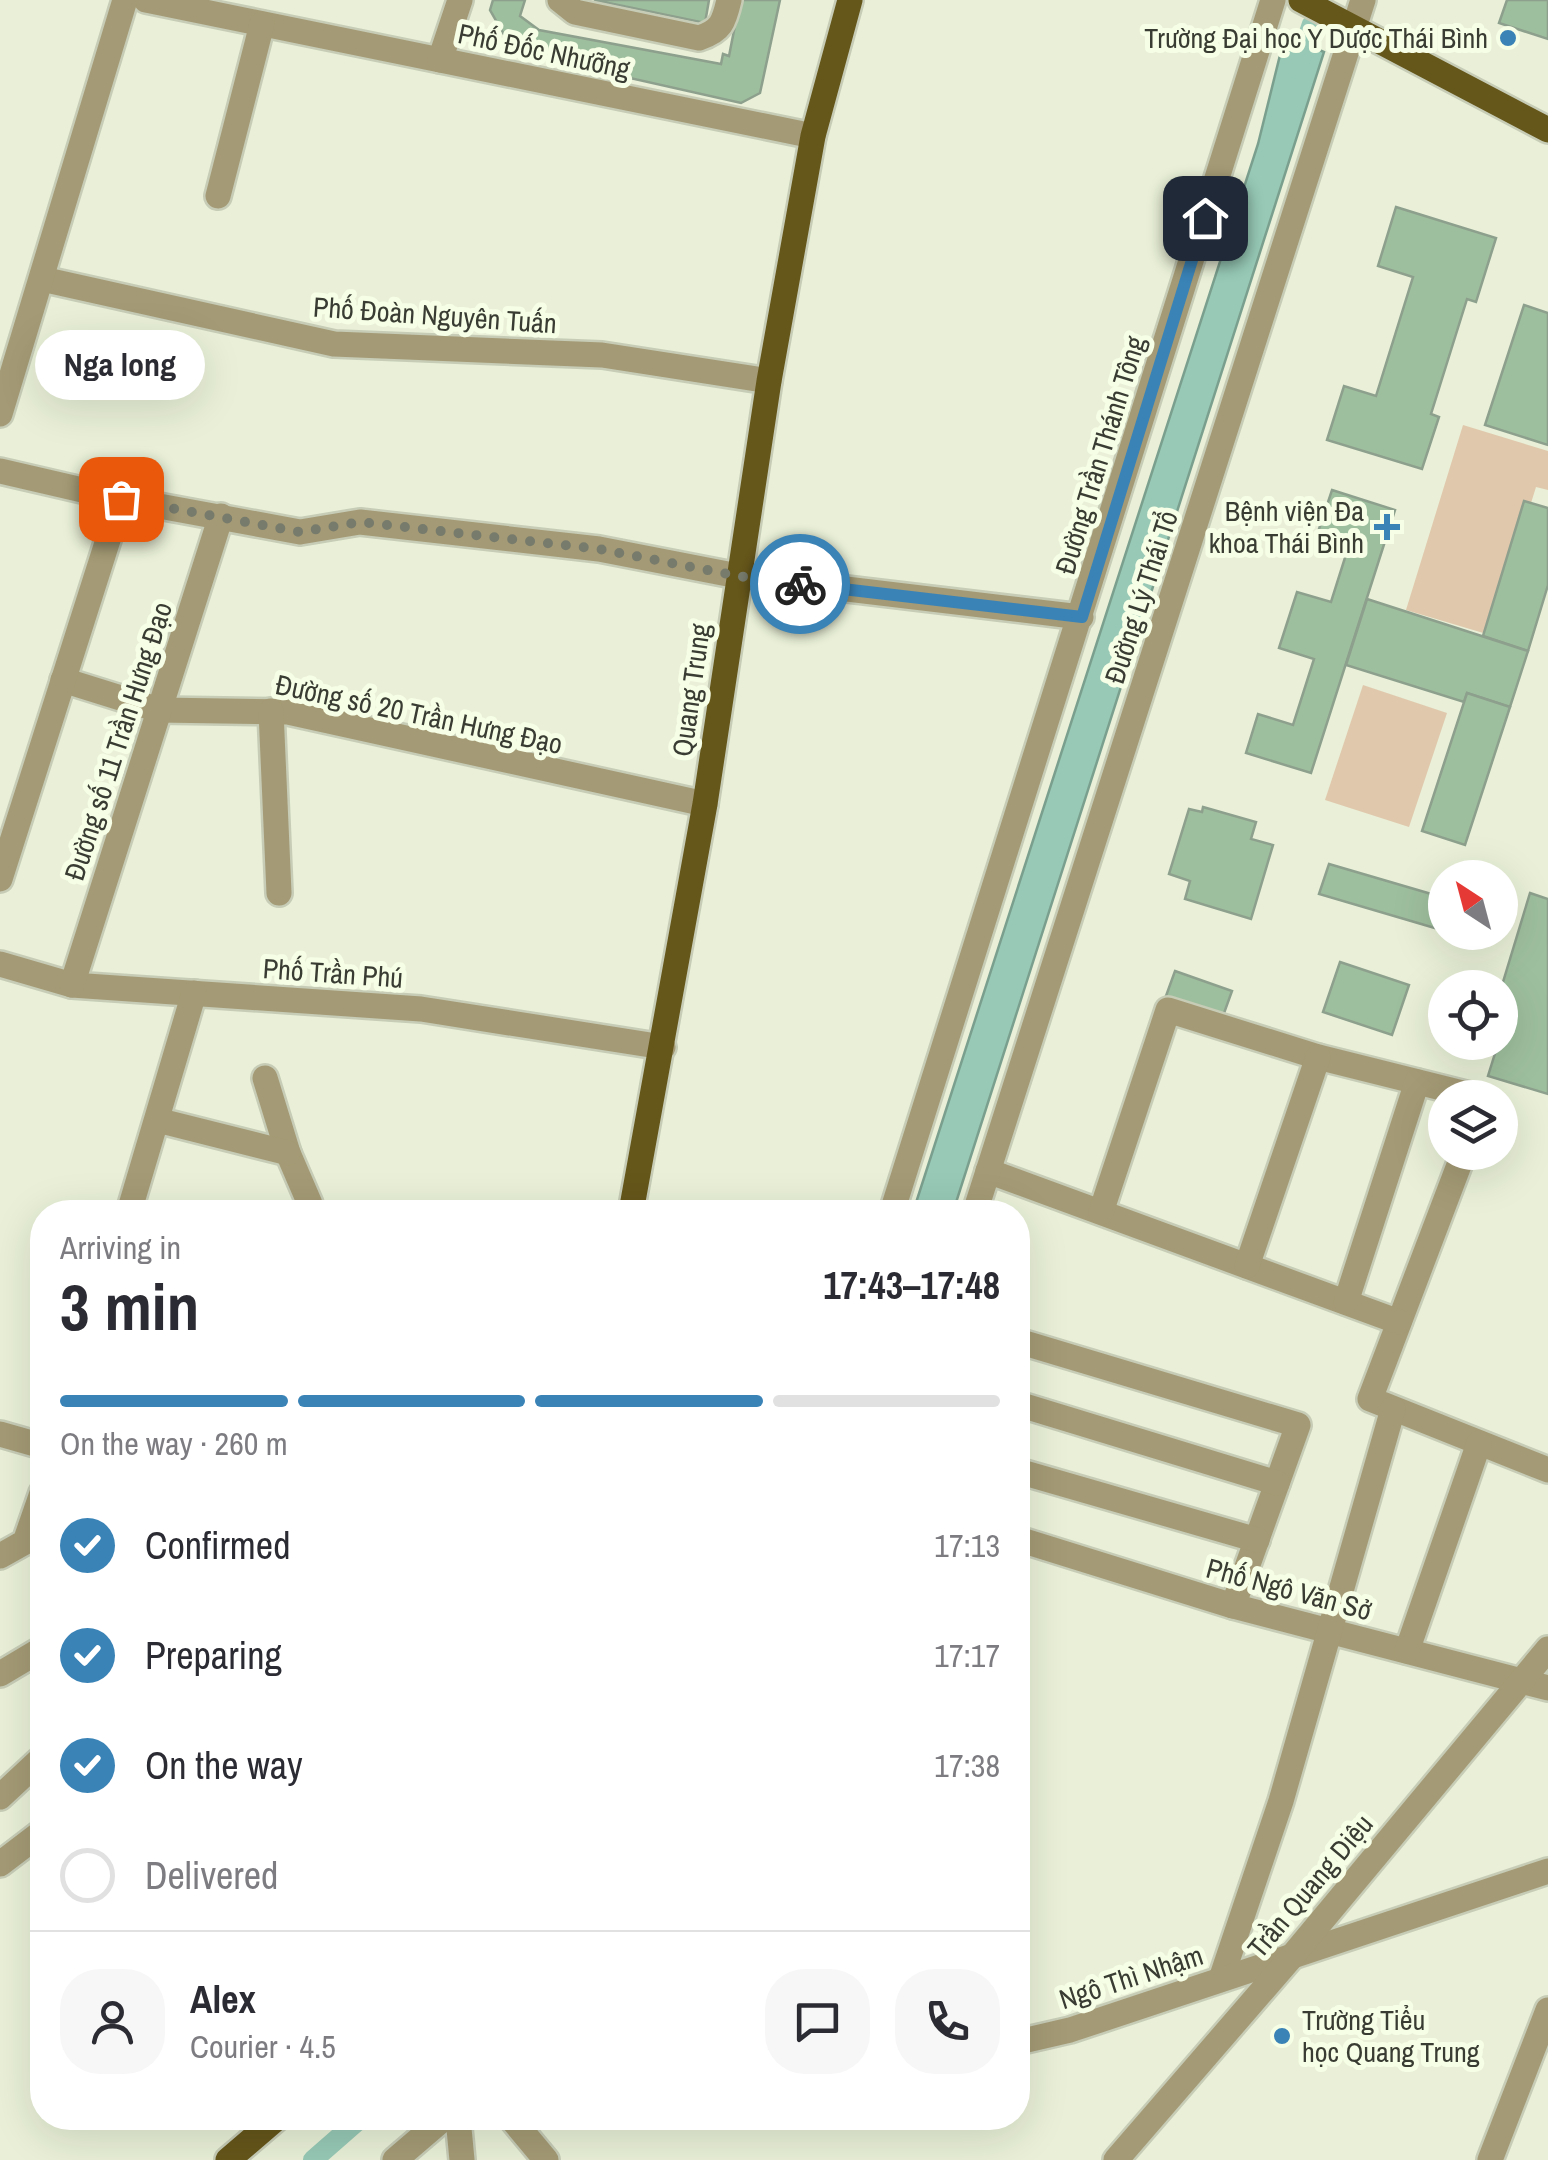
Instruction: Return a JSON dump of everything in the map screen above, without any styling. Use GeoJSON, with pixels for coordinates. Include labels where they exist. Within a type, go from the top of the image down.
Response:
{"type":"FeatureCollection","features":[{"type":"Feature","properties":{"kind":"main road","name":"Quang Trung"},"geometry":{"type":"LineString","coordinates":[[633,1200],[705,804],[769,381],[812,136],[850,0]]}},
{"type":"Feature","properties":{"kind":"main road"},"geometry":{"type":"LineString","coordinates":[[1301,0],[1548,130]]}},
{"type":"Feature","properties":{"kind":"main road"},"geometry":{"type":"LineString","coordinates":[[228,2160],[263,2130]]}},
{"type":"Feature","properties":{"kind":"street"},"geometry":{"type":"LineString","coordinates":[[0,414],[125,0]]}},
{"type":"Feature","properties":{"kind":"street","name":"Phố Đốc Nhưỡng"},"geometry":{"type":"LineString","coordinates":[[146,0],[812,136]]}},
{"type":"Feature","properties":{"kind":"street"},"geometry":{"type":"LineString","coordinates":[[440,60],[460,0]]}},
{"type":"Feature","properties":{"kind":"street"},"geometry":{"type":"LineString","coordinates":[[560,0],[575,12],[699,38],[716,32],[724,22],[729,0]]}},
{"type":"Feature","properties":{"kind":"street","name":"Đường Trần Thánh Tông"},"geometry":{"type":"LineString","coordinates":[[896,1200],[1273,0]]}},
{"type":"Feature","properties":{"kind":"street","name":"Đường Lý Thái Tổ"},"geometry":{"type":"LineString","coordinates":[[979,1200],[1363,0]]}},
{"type":"Feature","properties":{"kind":"street"},"geometry":{"type":"LineString","coordinates":[[218,196],[262,24]]}},
{"type":"Feature","properties":{"kind":"street","name":"Phố Đoàn Nguyên Tuấn"},"geometry":{"type":"LineString","coordinates":[[42,279],[334,344],[602,355],[769,381]]}},
{"type":"Feature","properties":{"kind":"street"},"geometry":{"type":"LineString","coordinates":[[0,471],[121,499],[300,532],[360,522],[599,549],[738,576],[1082,617]]}},
{"type":"Feature","properties":{"kind":"street"},"geometry":{"type":"LineString","coordinates":[[0,879],[121,499]]}},
{"type":"Feature","properties":{"kind":"street","name":"Đường số 11 Trần Hưng Đạo"},"geometry":{"type":"LineString","coordinates":[[72,985],[222,516]]}},
{"type":"Feature","properties":{"kind":"street","name":"Đường số 20 Trần Hưng Đạo"},"geometry":{"type":"LineString","coordinates":[[64,680],[159,710],[271,711],[705,804]]}},
{"type":"Feature","properties":{"kind":"street"},"geometry":{"type":"LineString","coordinates":[[271,711],[278,893]]}},
{"type":"Feature","properties":{"kind":"street","name":"Phố Trần Phú"},"geometry":{"type":"LineString","coordinates":[[0,964],[72,985],[422,1008],[662,1047]]}},
{"type":"Feature","properties":{"kind":"street"},"geometry":{"type":"LineString","coordinates":[[133,1200],[194,993]]}},
{"type":"Feature","properties":{"kind":"street"},"geometry":{"type":"LineString","coordinates":[[1100,1212],[1168,1010],[1318,1057],[1428,1085]]}},
{"type":"Feature","properties":{"kind":"street"},"geometry":{"type":"LineString","coordinates":[[1246,1266],[1318,1057]]}},
{"type":"Feature","properties":{"kind":"street"},"geometry":{"type":"LineString","coordinates":[[265,1078],[288,1153],[308,1200]]}},
{"type":"Feature","properties":{"kind":"street"},"geometry":{"type":"LineString","coordinates":[[1346,1302],[1417,1082]]}},
{"type":"Feature","properties":{"kind":"street"},"geometry":{"type":"LineString","coordinates":[[156,1120],[288,1153]]}},
{"type":"Feature","properties":{"kind":"street"},"geometry":{"type":"LineString","coordinates":[[1457,1170],[1370,1399],[1548,1470]]}},
{"type":"Feature","properties":{"kind":"street"},"geometry":{"type":"LineString","coordinates":[[988,1172],[1399,1322]]}},
{"type":"Feature","properties":{"kind":"street"},"geometry":{"type":"LineString","coordinates":[[1030,1345],[1298,1425],[1233,1606]]}},
{"type":"Feature","properties":{"kind":"street"},"geometry":{"type":"LineString","coordinates":[[1030,1408],[1277,1484]]}},
{"type":"Feature","properties":{"kind":"street"},"geometry":{"type":"LineString","coordinates":[[1221,1979],[1282,1801],[1393,1409]]}},
{"type":"Feature","properties":{"kind":"street"},"geometry":{"type":"LineString","coordinates":[[0,1434],[30,1443]]}},
{"type":"Feature","properties":{"kind":"street"},"geometry":{"type":"LineString","coordinates":[[1407,1652],[1479,1443]]}},
{"type":"Feature","properties":{"kind":"street"},"geometry":{"type":"LineString","coordinates":[[1030,1474],[1257,1540]]}},
{"type":"Feature","properties":{"kind":"street"},"geometry":{"type":"LineString","coordinates":[[0,1556],[30,1539]]}},
{"type":"Feature","properties":{"kind":"street","name":"Phố Ngô Văn Sở"},"geometry":{"type":"LineString","coordinates":[[1030,1542],[1233,1606],[1548,1688]]}},
{"type":"Feature","properties":{"kind":"street","name":"Trần Quang Diệu"},"geometry":{"type":"LineString","coordinates":[[1116,2160],[1548,1649]]}},
{"type":"Feature","properties":{"kind":"street"},"geometry":{"type":"LineString","coordinates":[[0,1674],[30,1656]]}},
{"type":"Feature","properties":{"kind":"street"},"geometry":{"type":"LineString","coordinates":[[0,1797],[30,1769]]}},
{"type":"Feature","properties":{"kind":"street"},"geometry":{"type":"LineString","coordinates":[[0,1864],[30,1841]]}},
{"type":"Feature","properties":{"kind":"street","name":"Ngô Thì Nhậm"},"geometry":{"type":"LineString","coordinates":[[1030,2039],[1070,2030],[1548,1871]]}},
{"type":"Feature","properties":{"kind":"street"},"geometry":{"type":"LineString","coordinates":[[1490,2160],[1548,2010]]}},
{"type":"Feature","properties":{"kind":"street"},"geometry":{"type":"LineString","coordinates":[[395,2160],[430,2130]]}},
{"type":"Feature","properties":{"kind":"street"},"geometry":{"type":"LineString","coordinates":[[459,2130],[462,2160]]}},
{"type":"Feature","properties":{"kind":"street"},"geometry":{"type":"LineString","coordinates":[[521,2130],[546,2160]]}},
{"type":"Feature","properties":{"kind":"shaded area"},"geometry":{"type":"Polygon","coordinates":[[[1285,35],[1324,52],[957,1200],[917,1200],[1258,144],[1285,35]]]}},
{"type":"Feature","properties":{"kind":"shaded area"},"geometry":{"type":"Polygon","coordinates":[[[1463,425],[1548,451],[1548,490],[1536,487],[1490,635],[1406,610],[1463,425]]]}},
{"type":"Feature","properties":{"kind":"shaded area"},"geometry":{"type":"Polygon","coordinates":[[[1363,685],[1447,713],[1409,827],[1325,800],[1363,685]]]}},
{"type":"Feature","properties":{"kind":"building"},"geometry":{"type":"Polygon","coordinates":[[[493,0],[525,0],[520,16],[539,30],[721,64],[723,54],[729,56],[740,0],[780,0],[760,93],[741,103],[514,52],[490,10],[493,0]]]}},
{"type":"Feature","properties":{"kind":"building"},"geometry":{"type":"Polygon","coordinates":[[[594,0],[709,0],[705,23],[594,0]]]}},
{"type":"Feature","properties":{"kind":"building"},"geometry":{"type":"Polygon","coordinates":[[[1507,0],[1548,0],[1548,39],[1499,23],[1507,0]]]}},
{"type":"Feature","properties":{"kind":"building"},"geometry":{"type":"Polygon","coordinates":[[[1396,207],[1496,238],[1476,302],[1467,299],[1431,414],[1439,417],[1422,469],[1327,440],[1344,386],[1376,396],[1413,277],[1378,266],[1396,207]]]}},
{"type":"Feature","properties":{"kind":"building"},"geometry":{"type":"Polygon","coordinates":[[[1524,305],[1548,313],[1548,445],[1485,425],[1524,305]]]}},
{"type":"Feature","properties":{"kind":"building"},"geometry":{"type":"Polygon","coordinates":[[[1332,490],[1395,510],[1311,773],[1246,753],[1258,714],[1293,725],[1314,659],[1279,648],[1297,592],[1331,602],[1350,542],[1318,532],[1332,490]]]}},
{"type":"Feature","properties":{"kind":"building"},"geometry":{"type":"Polygon","coordinates":[[[1524,501],[1548,508],[1548,585],[1528,651],[1483,636],[1524,501]]]}},
{"type":"Feature","properties":{"kind":"building"},"geometry":{"type":"Polygon","coordinates":[[[1367,599],[1528,651],[1510,707],[1467,693],[1464,702],[1346,665],[1367,599]]]}},
{"type":"Feature","properties":{"kind":"building"},"geometry":{"type":"Polygon","coordinates":[[[1467,693],[1510,707],[1465,845],[1422,831],[1467,693]]]}},
{"type":"Feature","properties":{"kind":"building"},"geometry":{"type":"Polygon","coordinates":[[[1203,807],[1256,822],[1251,839],[1273,845],[1251,919],[1185,899],[1190,881],[1169,874],[1189,809],[1202,812],[1203,807]]]}},
{"type":"Feature","properties":{"kind":"building"},"geometry":{"type":"Polygon","coordinates":[[[1329,864],[1428,893],[1428,926],[1319,894],[1329,864]]]}},
{"type":"Feature","properties":{"kind":"building"},"geometry":{"type":"Polygon","coordinates":[[[1530,893],[1548,899],[1548,1094],[1518,1085],[1518,1080],[1488,1076],[1493,1060],[1518,1060],[1518,970],[1507,970],[1513,950],[1518,950],[1518,933],[1530,893]]]}},
{"type":"Feature","properties":{"kind":"building"},"geometry":{"type":"Polygon","coordinates":[[[1340,962],[1409,985],[1392,1035],[1323,1012],[1340,962]]]}},
{"type":"Feature","properties":{"kind":"building"},"geometry":{"type":"Polygon","coordinates":[[[1175,971],[1232,991],[1223,1016],[1166,996],[1175,971]]]}},
{"type":"Feature","properties":{"kind":"waterway"},"geometry":{"type":"LineString","coordinates":[[1297,69],[1312,24]]}},
{"type":"Feature","properties":{"kind":"waterway"},"geometry":{"type":"LineString","coordinates":[[313,2160],[347,2130]]}},
{"type":"Feature","properties":{"kind":"way so far"},"geometry":{"type":"LineString","coordinates":[[121,499],[300,532],[360,522],[599,549],[800,584]]}},
{"type":"Feature","properties":{"kind":"place","name":"Trường Đại học Y Dược Thái Bình"},"geometry":{"type":"Point","coordinates":[1508,38]}},
{"type":"Feature","properties":{"kind":"place","name":"Nga long"},"geometry":{"type":"Point","coordinates":[121,499]}},
{"type":"Feature","properties":{"kind":"place","name":"Bệnh viện Đa khoa Thái Bình"},"geometry":{"type":"Point","coordinates":[1387,527]}},
{"type":"Feature","properties":{"kind":"place","name":"Trường Tiểu học Quang Trung"},"geometry":{"type":"Point","coordinates":[1282,2036]}},
{"type":"Feature","properties":{"kind":"route"},"geometry":{"type":"LineString","coordinates":[[800,584],[1082,617],[1205,218]]}}]}
